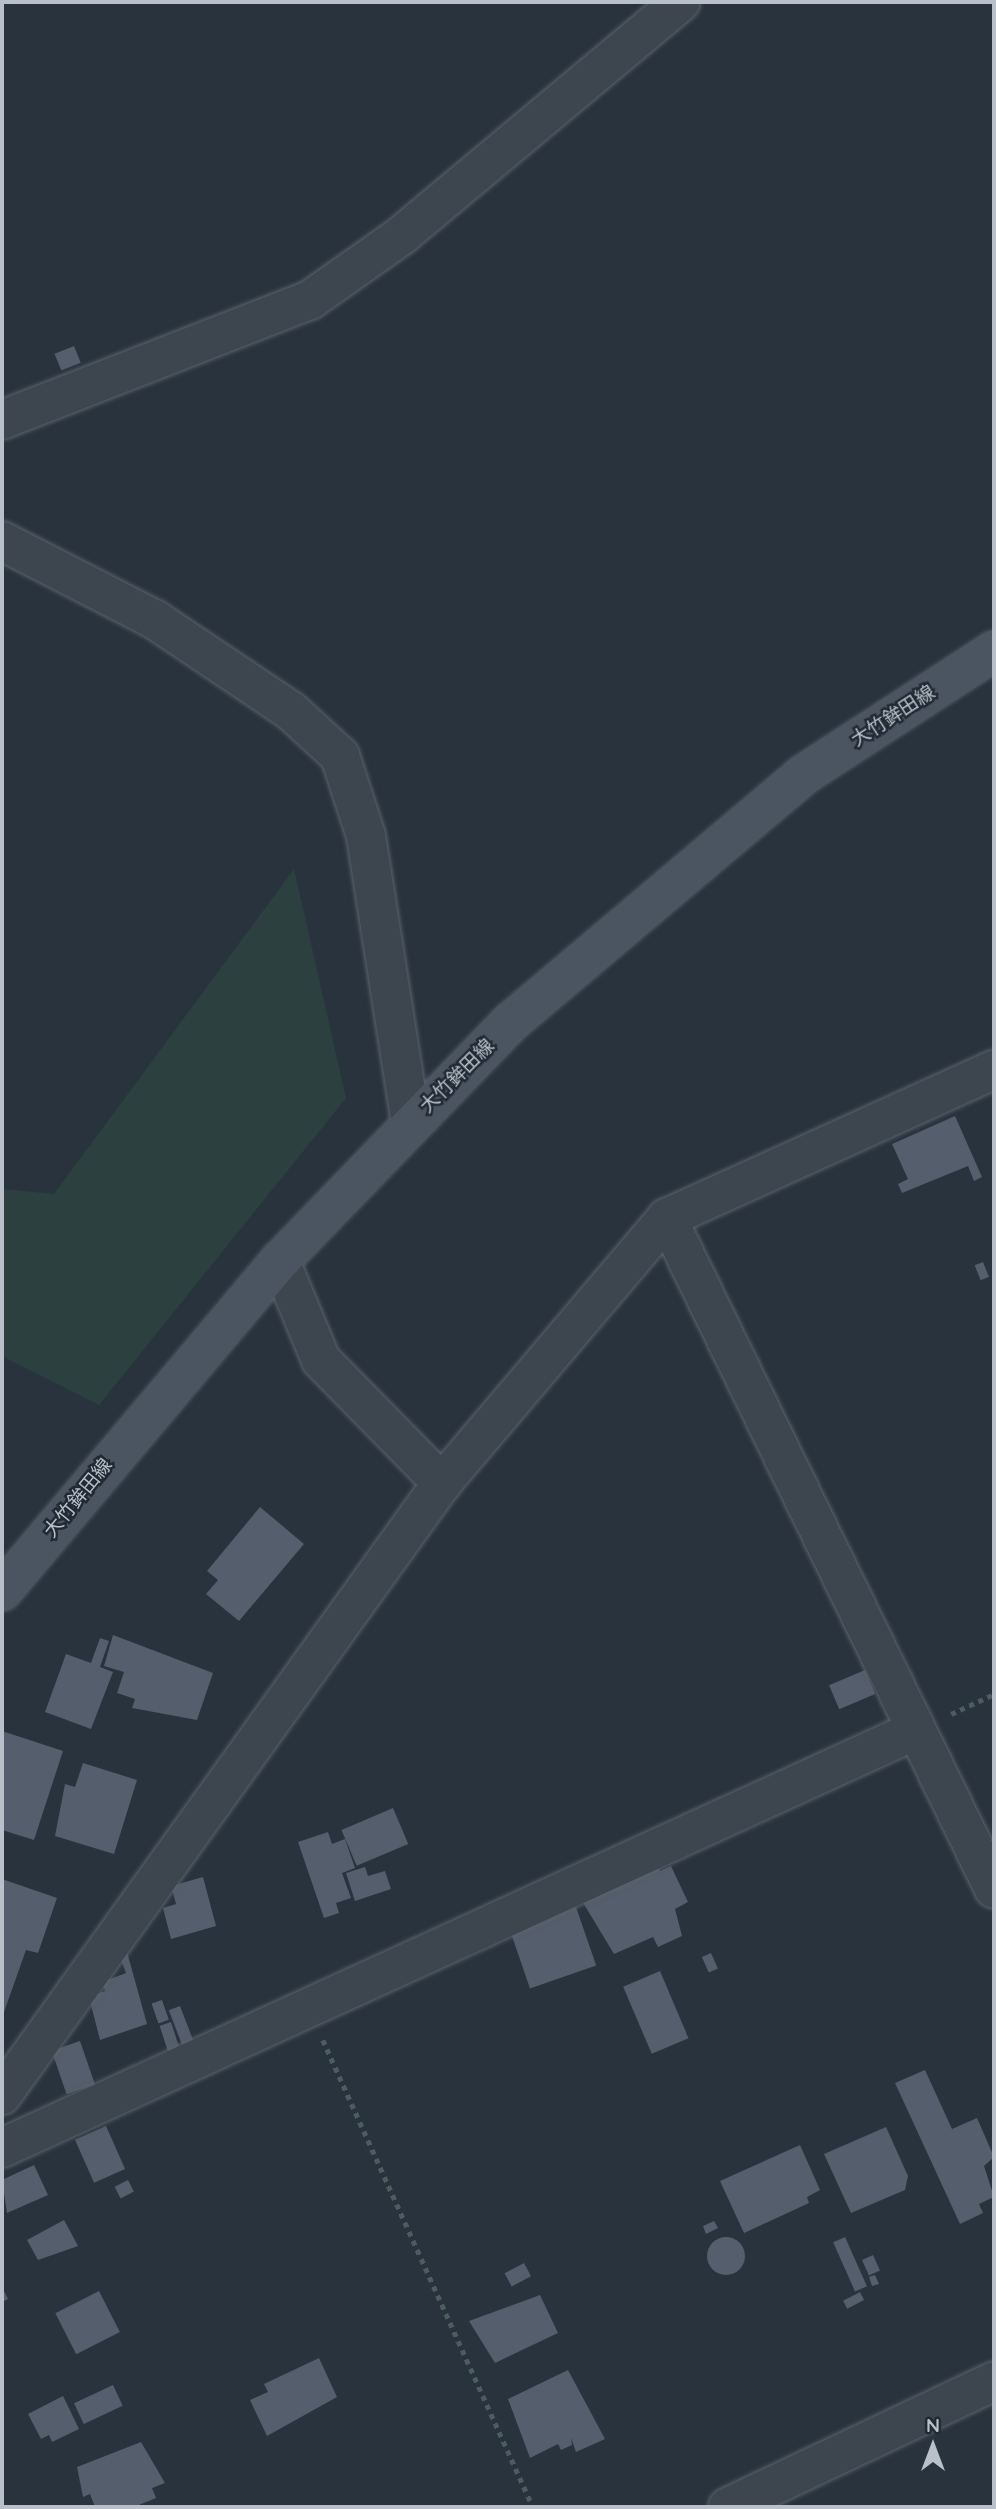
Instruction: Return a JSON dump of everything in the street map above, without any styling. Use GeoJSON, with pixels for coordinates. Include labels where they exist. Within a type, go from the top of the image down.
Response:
{"type":"FeatureCollection","features":[{"type":"Feature","properties":{"kind":"main road","name":"大竹鉾田線"},"geometry":{"type":"LineString","coordinates":[[2,1591],[280,1261],[510,1022],[705,852],[803,775],[994,651]]}},
{"type":"Feature","properties":{"kind":"street"},"geometry":{"type":"LineString","coordinates":[[2,420],[310,300],[402,236],[681,2]]}},
{"type":"Feature","properties":{"kind":"street"},"geometry":{"type":"LineString","coordinates":[[2,541],[154,619],[291,711],[340,756],[366,836],[411,1122]]}},
{"type":"Feature","properties":{"kind":"street"},"geometry":{"type":"LineString","coordinates":[[2,2095],[442,1483],[667,1218],[994,1070]]}},
{"type":"Feature","properties":{"kind":"street"},"geometry":{"type":"LineString","coordinates":[[667,1218],[994,1889]]}},
{"type":"Feature","properties":{"kind":"street"},"geometry":{"type":"LineString","coordinates":[[280,1261],[321,1360],[442,1483]]}},
{"type":"Feature","properties":{"kind":"street"},"geometry":{"type":"LineString","coordinates":[[2,2147],[916,1730]]}},
{"type":"Feature","properties":{"kind":"street"},"geometry":{"type":"LineString","coordinates":[[728,2507],[994,2381]]}},
{"type":"Feature","properties":{"kind":"path"},"geometry":{"type":"LineString","coordinates":[[916,1730],[994,1694]]}},
{"type":"Feature","properties":{"kind":"path"},"geometry":{"type":"LineString","coordinates":[[309,2007],[533,2507]]}},
{"type":"Feature","properties":{"kind":"green space"},"geometry":{"type":"Polygon","coordinates":[[[294,869],[346,1098],[99,1405],[2,1356],[2,1189],[54,1194],[294,869]]]}},
{"type":"Feature","properties":{"kind":"building"},"geometry":{"type":"Polygon","coordinates":[[[74,346],[81,363],[61,371],[55,354],[74,346]]]}},
{"type":"Feature","properties":{"kind":"building"},"geometry":{"type":"Polygon","coordinates":[[[955,1116],[982,1177],[974,1181],[968,1166],[902,1193],[898,1184],[908,1179],[892,1144],[955,1116]]]}},
{"type":"Feature","properties":{"kind":"building"},"geometry":{"type":"Polygon","coordinates":[[[983,1262],[989,1277],[981,1280],[975,1265],[983,1262]]]}},
{"type":"Feature","properties":{"kind":"building"},"geometry":{"type":"Polygon","coordinates":[[[260,1507],[304,1544],[239,1621],[206,1594],[218,1580],[207,1571],[260,1507]]]}},
{"type":"Feature","properties":{"kind":"building"},"geometry":{"type":"Polygon","coordinates":[[[113,1635],[213,1673],[197,1720],[132,1708],[135,1699],[117,1693],[124,1672],[104,1666],[113,1635]]]}},
{"type":"Feature","properties":{"kind":"building"},"geometry":{"type":"Polygon","coordinates":[[[100,1638],[109,1641],[100,1667],[113,1672],[91,1729],[45,1712],[66,1654],[91,1663],[100,1638]]]}},
{"type":"Feature","properties":{"kind":"building"},"geometry":{"type":"Polygon","coordinates":[[[865,1670],[875,1694],[839,1709],[829,1685],[865,1670]]]}},
{"type":"Feature","properties":{"kind":"building"},"geometry":{"type":"Polygon","coordinates":[[[2,1731],[63,1751],[34,1840],[2,1830],[2,1731]]]}},
{"type":"Feature","properties":{"kind":"building"},"geometry":{"type":"Polygon","coordinates":[[[83,1763],[137,1780],[114,1854],[55,1836],[65,1784],[75,1787],[83,1763]]]}},
{"type":"Feature","properties":{"kind":"building"},"geometry":{"type":"Polygon","coordinates":[[[393,1808],[408,1844],[357,1866],[341,1830],[393,1808]]]}},
{"type":"Feature","properties":{"kind":"building"},"geometry":{"type":"Polygon","coordinates":[[[328,1832],[332,1844],[345,1839],[355,1868],[342,1873],[351,1898],[336,1903],[339,1913],[324,1918],[298,1842],[328,1832]]]}},
{"type":"Feature","properties":{"kind":"building"},"geometry":{"type":"Polygon","coordinates":[[[656,1863],[660,1871],[671,1866],[688,1902],[675,1909],[682,1936],[658,1947],[653,1937],[614,1954],[579,1896],[656,1863]]]}},
{"type":"Feature","properties":{"kind":"building"},"geometry":{"type":"Polygon","coordinates":[[[365,1867],[368,1876],[385,1871],[391,1889],[355,1901],[346,1873],[365,1867]]]}},
{"type":"Feature","properties":{"kind":"building"},"geometry":{"type":"Polygon","coordinates":[[[203,1877],[216,1926],[171,1939],[163,1908],[176,1904],[171,1886],[203,1877]]]}},
{"type":"Feature","properties":{"kind":"building"},"geometry":{"type":"Polygon","coordinates":[[[2,1879],[57,1898],[38,1953],[26,1950],[4,2012],[2,1879]]]}},
{"type":"Feature","properties":{"kind":"building"},"geometry":{"type":"Polygon","coordinates":[[[576,1907],[596,1966],[530,1988],[510,1930],[576,1907]]]}},
{"type":"Feature","properties":{"kind":"building"},"geometry":{"type":"Polygon","coordinates":[[[127,1952],[147,2024],[100,2040],[89,1997],[105,1991],[102,1982],[126,1973],[119,1955],[127,1952]]]}},
{"type":"Feature","properties":{"kind":"building"},"geometry":{"type":"Polygon","coordinates":[[[711,1953],[718,1969],[709,1973],[702,1957],[711,1953]]]}},
{"type":"Feature","properties":{"kind":"building"},"geometry":{"type":"Polygon","coordinates":[[[660,1971],[689,2038],[652,2054],[623,1987],[660,1971]]]}},
{"type":"Feature","properties":{"kind":"building"},"geometry":{"type":"Polygon","coordinates":[[[162,2000],[169,2020],[158,2023],[152,2004],[162,2000]]]}},
{"type":"Feature","properties":{"kind":"building"},"geometry":{"type":"Polygon","coordinates":[[[180,2006],[194,2042],[183,2047],[169,2010],[180,2006]]]}},
{"type":"Feature","properties":{"kind":"building"},"geometry":{"type":"Polygon","coordinates":[[[171,2022],[179,2047],[168,2050],[160,2026],[171,2022]]]}},
{"type":"Feature","properties":{"kind":"building"},"geometry":{"type":"Polygon","coordinates":[[[80,2041],[95,2084],[67,2094],[52,2051],[80,2041]]]}},
{"type":"Feature","properties":{"kind":"building"},"geometry":{"type":"Polygon","coordinates":[[[925,2070],[952,2129],[977,2118],[994,2157],[984,2166],[994,2197],[979,2204],[983,2213],[960,2224],[895,2083],[925,2070]]]}},
{"type":"Feature","properties":{"kind":"building"},"geometry":{"type":"Polygon","coordinates":[[[106,2126],[125,2169],[94,2183],[75,2140],[106,2126]]]}},
{"type":"Feature","properties":{"kind":"building"},"geometry":{"type":"Polygon","coordinates":[[[886,2127],[908,2176],[905,2190],[851,2213],[824,2154],[886,2127]]]}},
{"type":"Feature","properties":{"kind":"building"},"geometry":{"type":"Polygon","coordinates":[[[800,2145],[820,2190],[807,2197],[809,2203],[744,2233],[720,2181],[800,2145]]]}},
{"type":"Feature","properties":{"kind":"building"},"geometry":{"type":"Polygon","coordinates":[[[34,2165],[48,2195],[7,2213],[2,2180],[34,2165]]]}},
{"type":"Feature","properties":{"kind":"building"},"geometry":{"type":"Polygon","coordinates":[[[128,2180],[134,2192],[121,2198],[115,2187],[128,2180]]]}},
{"type":"Feature","properties":{"kind":"building"},"geometry":{"type":"Polygon","coordinates":[[[64,2220],[78,2246],[38,2260],[27,2240],[64,2220]]]}},
{"type":"Feature","properties":{"kind":"building"},"geometry":{"type":"Polygon","coordinates":[[[714,2221],[718,2228],[706,2234],[703,2226],[714,2221]]]}},
{"type":"Feature","properties":{"kind":"building"},"geometry":{"type":"Polygon","coordinates":[[[726,2237],[739,2243],[745,2256],[739,2269],[726,2275],[713,2269],[707,2256],[713,2243],[726,2237]]]}},
{"type":"Feature","properties":{"kind":"building"},"geometry":{"type":"Polygon","coordinates":[[[845,2237],[867,2286],[855,2292],[833,2242],[845,2237]]]}},
{"type":"Feature","properties":{"kind":"building"},"geometry":{"type":"Polygon","coordinates":[[[873,2255],[880,2271],[869,2275],[862,2260],[873,2255]]]}},
{"type":"Feature","properties":{"kind":"building"},"geometry":{"type":"Polygon","coordinates":[[[524,2263],[531,2276],[512,2287],[505,2273],[524,2263]]]}},
{"type":"Feature","properties":{"kind":"building"},"geometry":{"type":"Polygon","coordinates":[[[875,2275],[879,2284],[872,2286],[869,2277],[875,2275]]]}},
{"type":"Feature","properties":{"kind":"building"},"geometry":{"type":"Polygon","coordinates":[[[2,2287],[8,2299],[2,2302],[2,2287]]]}},
{"type":"Feature","properties":{"kind":"building"},"geometry":{"type":"Polygon","coordinates":[[[99,2291],[120,2332],[76,2354],[55,2313],[99,2291]]]}},
{"type":"Feature","properties":{"kind":"building"},"geometry":{"type":"Polygon","coordinates":[[[860,2292],[864,2300],[847,2309],[843,2301],[860,2292]]]}},
{"type":"Feature","properties":{"kind":"building"},"geometry":{"type":"Polygon","coordinates":[[[540,2295],[558,2333],[495,2363],[469,2321],[540,2295]]]}},
{"type":"Feature","properties":{"kind":"building"},"geometry":{"type":"Polygon","coordinates":[[[319,2358],[337,2397],[267,2436],[250,2400],[268,2392],[264,2384],[319,2358]]]}},
{"type":"Feature","properties":{"kind":"building"},"geometry":{"type":"Polygon","coordinates":[[[568,2370],[605,2439],[576,2452],[571,2438],[572,2445],[561,2450],[558,2444],[530,2458],[508,2399],[568,2370]]]}},
{"type":"Feature","properties":{"kind":"building"},"geometry":{"type":"Polygon","coordinates":[[[113,2385],[123,2406],[84,2424],[74,2403],[113,2385]]]}},
{"type":"Feature","properties":{"kind":"building"},"geometry":{"type":"Polygon","coordinates":[[[63,2396],[79,2429],[52,2442],[49,2435],[41,2439],[28,2414],[63,2396]]]}},
{"type":"Feature","properties":{"kind":"building"},"geometry":{"type":"Polygon","coordinates":[[[141,2442],[165,2483],[152,2488],[156,2498],[134,2507],[95,2507],[90,2494],[83,2497],[77,2467],[141,2442]]]}}]}
